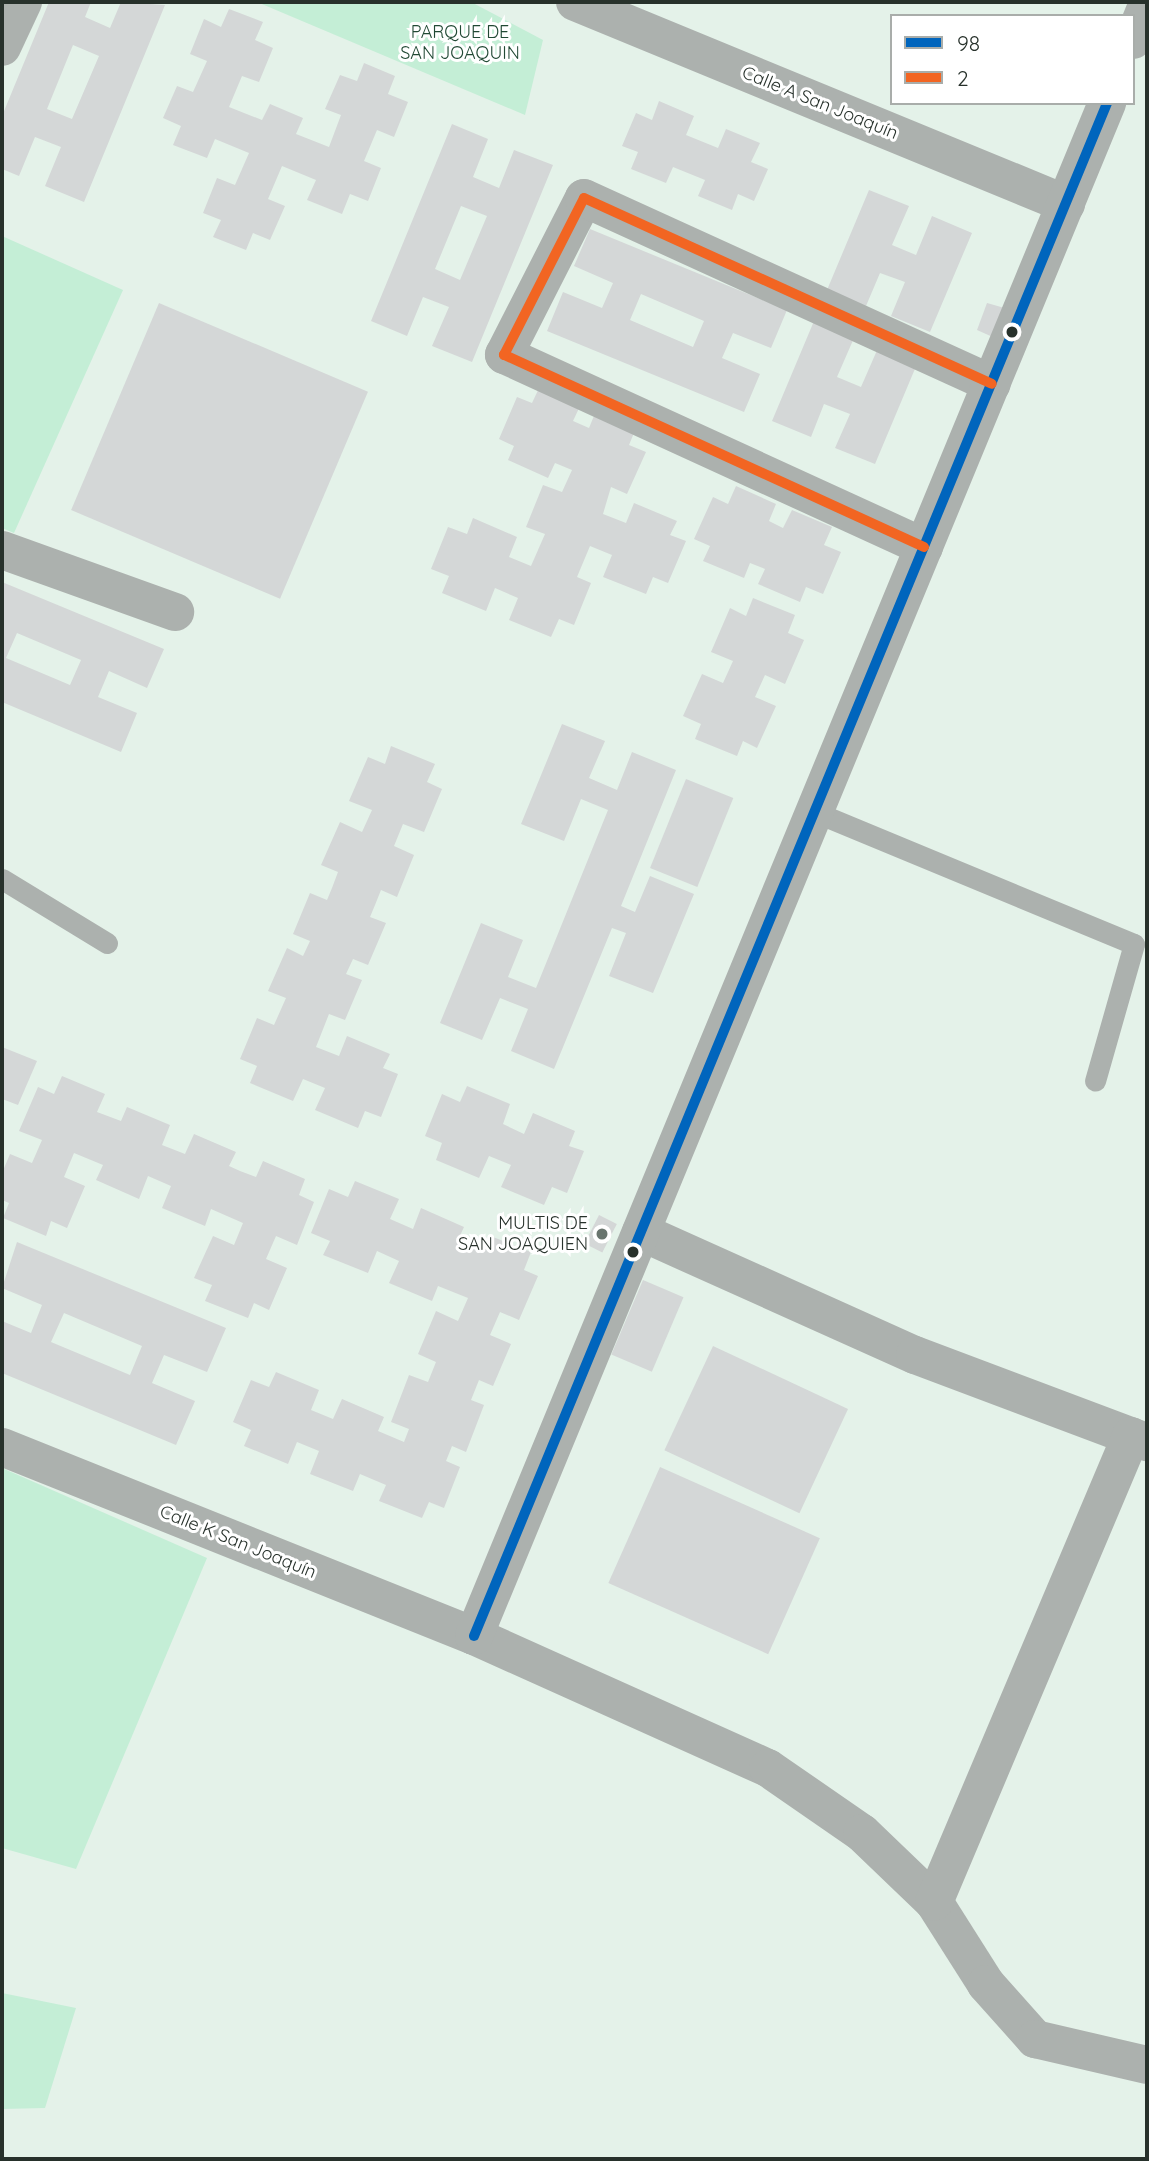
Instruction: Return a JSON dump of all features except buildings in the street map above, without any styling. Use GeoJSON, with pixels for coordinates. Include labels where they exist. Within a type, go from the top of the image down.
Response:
{"type":"FeatureCollection","features":[{"type":"Feature","properties":{"kind":"street"},"geometry":{"type":"LineString","coordinates":[[2,47],[23,2]]}},
{"type":"Feature","properties":{"kind":"street","name":"Calle A San Joaquín"},"geometry":{"type":"LineString","coordinates":[[575,2],[1066,204]]}},
{"type":"Feature","properties":{"kind":"street"},"geometry":{"type":"LineString","coordinates":[[1135,35],[1147,6]]}},
{"type":"Feature","properties":{"kind":"street"},"geometry":{"type":"LineString","coordinates":[[474,1636],[1106,105]]}},
{"type":"Feature","properties":{"kind":"street"},"geometry":{"type":"LineString","coordinates":[[924,547],[504,355],[584,198],[992,384]]}},
{"type":"Feature","properties":{"kind":"street"},"geometry":{"type":"LineString","coordinates":[[2,550],[175,612]]}},
{"type":"Feature","properties":{"kind":"street"},"geometry":{"type":"LineString","coordinates":[[641,1232],[915,1355],[1139,1439],[933,1902]]}},
{"type":"Feature","properties":{"kind":"street","name":"Calle K San Joaquín"},"geometry":{"type":"LineString","coordinates":[[2,1447],[474,1636],[768,1768],[862,1833],[933,1902],[986,1984],[1035,2039],[1147,2065]]}},
{"type":"Feature","properties":{"kind":"lane"},"geometry":{"type":"LineString","coordinates":[[815,812],[1134,944],[1095,1081]]}},
{"type":"Feature","properties":{"kind":"lane"},"geometry":{"type":"LineString","coordinates":[[2,879],[107,943]]}},
{"type":"Feature","properties":{"kind":"green space","name":"PARQUE DE SAN JOAQUIN"},"geometry":{"type":"Polygon","coordinates":[[[257,2],[471,2],[543,40],[525,115],[257,2]]]}},
{"type":"Feature","properties":{"kind":"green space"},"geometry":{"type":"Polygon","coordinates":[[[2,236],[123,290],[14,533],[2,528],[2,236]]]}},
{"type":"Feature","properties":{"kind":"green space"},"geometry":{"type":"Polygon","coordinates":[[[2,1468],[207,1558],[76,1869],[2,1848],[2,1468]]]}},
{"type":"Feature","properties":{"kind":"green space"},"geometry":{"type":"Polygon","coordinates":[[[2,1993],[76,2008],[45,2108],[2,2109],[2,1993]]]}},
{"type":"Feature","properties":{"kind":"transit line","name":"98"},"geometry":{"type":"LineString","coordinates":[[474,1636],[1106,105]]}},
{"type":"Feature","properties":{"kind":"transit line","name":"2"},"geometry":{"type":"LineString","coordinates":[[924,547],[504,355],[584,198],[992,384]]}},
{"type":"Feature","properties":{"kind":"place","name":"MULTIS DE SAN JOAQUIEN"},"geometry":{"type":"Point","coordinates":[602,1234]}}]}
